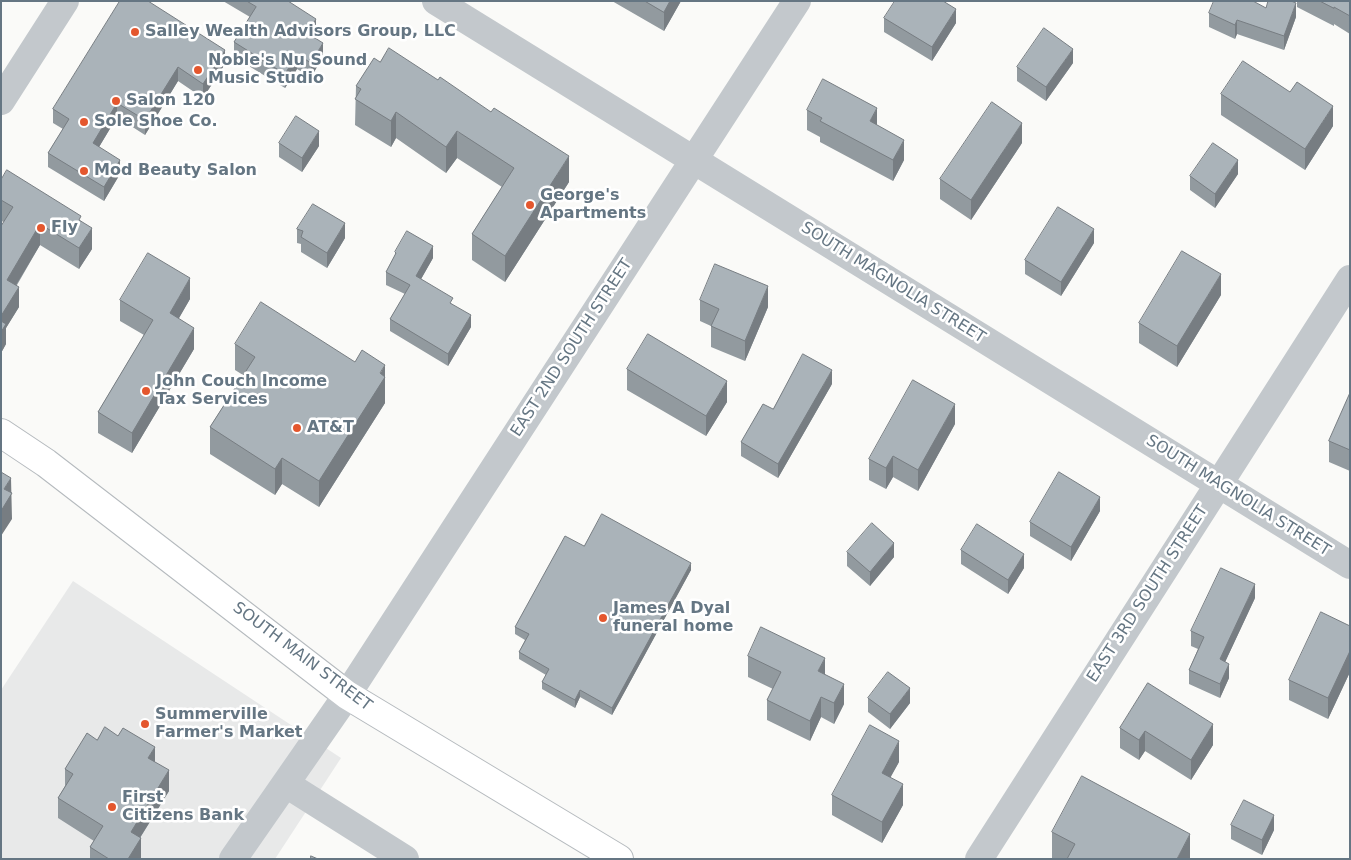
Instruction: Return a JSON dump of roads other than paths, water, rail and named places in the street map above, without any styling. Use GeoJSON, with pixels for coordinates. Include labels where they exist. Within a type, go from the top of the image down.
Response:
{"type":"FeatureCollection","features":[{"type":"Feature","properties":{"kind":"main road","name":"SOUTH MAIN STREET"},"geometry":{"type":"LineString","coordinates":[[1,433],[62,475],[347,695],[619,859]]}},
{"type":"Feature","properties":{"kind":"street"},"geometry":{"type":"LineString","coordinates":[[1,102],[65,1]]}},
{"type":"Feature","properties":{"kind":"street","name":"SOUTH MAGNOLIA STREET"},"geometry":{"type":"LineString","coordinates":[[436,1],[1350,565]]}},
{"type":"Feature","properties":{"kind":"street","name":"EAST 2ND SOUTH STREET"},"geometry":{"type":"LineString","coordinates":[[233,859],[347,695],[796,1]]}},
{"type":"Feature","properties":{"kind":"street","name":"EAST 3RD SOUTH STREET"},"geometry":{"type":"LineString","coordinates":[[980,859],[1350,280]]}},
{"type":"Feature","properties":{"kind":"street"},"geometry":{"type":"LineString","coordinates":[[286,784],[404,859]]}},
{"type":"Feature","properties":{"kind":"place","name":"Salley Wealth Advisors Group, LLC"},"geometry":{"type":"Point","coordinates":[135,32]}},
{"type":"Feature","properties":{"kind":"place","name":"Noble's Nu Sound Music Studio"},"geometry":{"type":"Point","coordinates":[198,70]}},
{"type":"Feature","properties":{"kind":"place","name":"Salon 120"},"geometry":{"type":"Point","coordinates":[116,101]}},
{"type":"Feature","properties":{"kind":"place","name":"Sole Shoe Co."},"geometry":{"type":"Point","coordinates":[84,122]}},
{"type":"Feature","properties":{"kind":"place","name":"Mod Beauty Salon"},"geometry":{"type":"Point","coordinates":[84,171]}},
{"type":"Feature","properties":{"kind":"place","name":"George's Apartments"},"geometry":{"type":"Point","coordinates":[530,205]}},
{"type":"Feature","properties":{"kind":"place","name":"Fly"},"geometry":{"type":"Point","coordinates":[41,228]}},
{"type":"Feature","properties":{"kind":"place","name":"John Couch Income Tax Services"},"geometry":{"type":"Point","coordinates":[146,391]}},
{"type":"Feature","properties":{"kind":"place","name":"AT&T"},"geometry":{"type":"Point","coordinates":[297,428]}},
{"type":"Feature","properties":{"kind":"place","name":"James A Dyal funeral home"},"geometry":{"type":"Point","coordinates":[603,618]}},
{"type":"Feature","properties":{"kind":"place","name":"Summerville Farmer's Market"},"geometry":{"type":"Point","coordinates":[145,724]}},
{"type":"Feature","properties":{"kind":"place","name":"First Citizens Bank"},"geometry":{"type":"Point","coordinates":[112,807]}}]}
